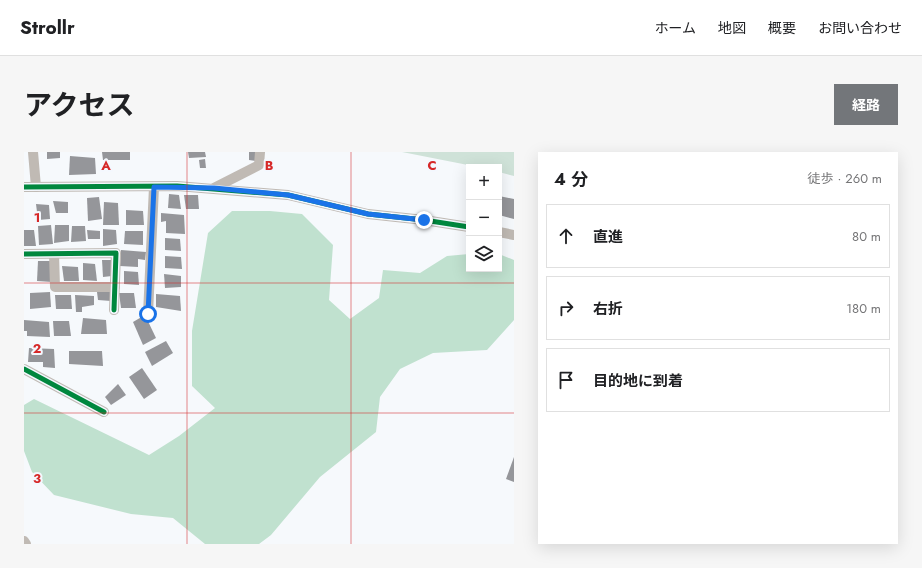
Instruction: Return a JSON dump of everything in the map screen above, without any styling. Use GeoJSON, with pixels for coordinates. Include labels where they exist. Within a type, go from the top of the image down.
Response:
{"type":"FeatureCollection","features":[{"type":"Feature","properties":{"kind":"street"},"geometry":{"type":"LineString","coordinates":[[33,152],[36,187]]}},
{"type":"Feature","properties":{"kind":"street"},"geometry":{"type":"LineString","coordinates":[[214,188],[259,165],[260,152]]}},
{"type":"Feature","properties":{"kind":"street"},"geometry":{"type":"LineString","coordinates":[[148,314],[154,187]]}},
{"type":"Feature","properties":{"kind":"street"},"geometry":{"type":"LineString","coordinates":[[24,188],[214,188],[288,195],[368,214],[466,227]]}},
{"type":"Feature","properties":{"kind":"street"},"geometry":{"type":"LineString","coordinates":[[502,233],[514,235]]}},
{"type":"Feature","properties":{"kind":"street"},"geometry":{"type":"LineString","coordinates":[[24,254],[116,253],[114,310]]}},
{"type":"Feature","properties":{"kind":"street"},"geometry":{"type":"LineString","coordinates":[[54,254],[55,286],[115,287]]}},
{"type":"Feature","properties":{"kind":"street"},"geometry":{"type":"LineString","coordinates":[[24,369],[104,412]]}},
{"type":"Feature","properties":{"kind":"green space"},"geometry":{"type":"Polygon","coordinates":[[[402,152],[514,152],[514,176],[502,173],[502,164],[466,165],[402,152]]]}},
{"type":"Feature","properties":{"kind":"green space"},"geometry":{"type":"Polygon","coordinates":[[[232,211],[270,211],[302,214],[333,245],[329,300],[350,319],[379,298],[383,270],[420,273],[447,256],[466,254],[466,272],[502,272],[502,255],[514,260],[514,320],[487,350],[433,353],[400,369],[380,397],[376,432],[320,477],[271,535],[259,544],[205,544],[173,518],[131,514],[54,495],[32,472],[24,451],[24,405],[34,399],[149,455],[179,436],[215,408],[192,386],[192,331],[208,233],[232,211]]]}},
{"type":"Feature","properties":{"kind":"building"},"geometry":{"type":"Polygon","coordinates":[[[47,152],[60,152],[60,158],[47,159],[47,152]]]}},
{"type":"Feature","properties":{"kind":"building"},"geometry":{"type":"Polygon","coordinates":[[[102,152],[130,152],[130,160],[103,160],[102,152]]]}},
{"type":"Feature","properties":{"kind":"building"},"geometry":{"type":"Polygon","coordinates":[[[188,152],[205,152],[206,157],[189,158],[188,152]]]}},
{"type":"Feature","properties":{"kind":"building"},"geometry":{"type":"Polygon","coordinates":[[[249,152],[257,152],[257,161],[249,160],[249,152]]]}},
{"type":"Feature","properties":{"kind":"building"},"geometry":{"type":"Polygon","coordinates":[[[70,156],[95,158],[96,174],[69,175],[70,156]]]}},
{"type":"Feature","properties":{"kind":"building"},"geometry":{"type":"Polygon","coordinates":[[[205,159],[206,168],[200,168],[199,160],[205,159]]]}},
{"type":"Feature","properties":{"kind":"building"},"geometry":{"type":"Polygon","coordinates":[[[169,194],[179,195],[181,209],[168,208],[169,194]]]}},
{"type":"Feature","properties":{"kind":"building"},"geometry":{"type":"Polygon","coordinates":[[[184,195],[198,195],[199,209],[186,209],[184,195]]]}},
{"type":"Feature","properties":{"kind":"building"},"geometry":{"type":"Polygon","coordinates":[[[99,197],[102,219],[88,221],[87,198],[99,197]]]}},
{"type":"Feature","properties":{"kind":"building"},"geometry":{"type":"Polygon","coordinates":[[[502,197],[514,199],[514,219],[502,216],[502,197]]]}},
{"type":"Feature","properties":{"kind":"building"},"geometry":{"type":"Polygon","coordinates":[[[53,201],[68,202],[68,213],[56,213],[53,201]]]}},
{"type":"Feature","properties":{"kind":"building"},"geometry":{"type":"Polygon","coordinates":[[[104,202],[118,203],[119,225],[103,225],[104,202]]]}},
{"type":"Feature","properties":{"kind":"building"},"geometry":{"type":"Polygon","coordinates":[[[36,204],[49,205],[50,219],[38,220],[36,204]]]}},
{"type":"Feature","properties":{"kind":"building"},"geometry":{"type":"Polygon","coordinates":[[[126,210],[143,211],[144,225],[126,225],[126,210]]]}},
{"type":"Feature","properties":{"kind":"building"},"geometry":{"type":"Polygon","coordinates":[[[161,213],[184,215],[185,234],[166,233],[166,221],[161,222],[161,213]]]}},
{"type":"Feature","properties":{"kind":"building"},"geometry":{"type":"Polygon","coordinates":[[[51,225],[53,244],[39,245],[38,226],[51,225]]]}},
{"type":"Feature","properties":{"kind":"building"},"geometry":{"type":"Polygon","coordinates":[[[55,225],[69,225],[69,241],[54,243],[55,225]]]}},
{"type":"Feature","properties":{"kind":"building"},"geometry":{"type":"Polygon","coordinates":[[[72,226],[85,226],[86,241],[71,242],[72,226]]]}},
{"type":"Feature","properties":{"kind":"building"},"geometry":{"type":"Polygon","coordinates":[[[103,229],[116,230],[117,244],[103,246],[103,229]]]}},
{"type":"Feature","properties":{"kind":"building"},"geometry":{"type":"Polygon","coordinates":[[[24,230],[34,230],[36,246],[24,246],[24,230]]]}},
{"type":"Feature","properties":{"kind":"building"},"geometry":{"type":"Polygon","coordinates":[[[87,230],[100,231],[100,239],[88,239],[87,230]]]}},
{"type":"Feature","properties":{"kind":"building"},"geometry":{"type":"Polygon","coordinates":[[[125,231],[143,231],[143,245],[124,244],[125,231]]]}},
{"type":"Feature","properties":{"kind":"building"},"geometry":{"type":"Polygon","coordinates":[[[165,238],[180,239],[181,251],[165,250],[165,238]]]}},
{"type":"Feature","properties":{"kind":"building"},"geometry":{"type":"Polygon","coordinates":[[[121,250],[146,252],[145,260],[138,259],[138,267],[120,266],[121,250]]]}},
{"type":"Feature","properties":{"kind":"building"},"geometry":{"type":"Polygon","coordinates":[[[165,256],[181,257],[182,269],[165,268],[165,256]]]}},
{"type":"Feature","properties":{"kind":"building"},"geometry":{"type":"Polygon","coordinates":[[[102,260],[111,260],[112,276],[103,277],[102,260]]]}},
{"type":"Feature","properties":{"kind":"building"},"geometry":{"type":"Polygon","coordinates":[[[38,261],[50,261],[52,282],[37,281],[38,261]]]}},
{"type":"Feature","properties":{"kind":"building"},"geometry":{"type":"Polygon","coordinates":[[[83,263],[95,264],[97,281],[83,280],[83,263]]]}},
{"type":"Feature","properties":{"kind":"building"},"geometry":{"type":"Polygon","coordinates":[[[62,266],[78,267],[79,281],[64,281],[62,266]]]}},
{"type":"Feature","properties":{"kind":"building"},"geometry":{"type":"Polygon","coordinates":[[[124,271],[138,272],[139,285],[124,284],[124,271]]]}},
{"type":"Feature","properties":{"kind":"building"},"geometry":{"type":"Polygon","coordinates":[[[164,274],[181,276],[181,287],[165,288],[164,274]]]}},
{"type":"Feature","properties":{"kind":"building"},"geometry":{"type":"Polygon","coordinates":[[[50,292],[51,307],[30,309],[30,293],[50,292]]]}},
{"type":"Feature","properties":{"kind":"building"},"geometry":{"type":"Polygon","coordinates":[[[97,292],[110,292],[111,301],[98,300],[97,292]]]}},
{"type":"Feature","properties":{"kind":"building"},"geometry":{"type":"Polygon","coordinates":[[[119,293],[134,293],[136,308],[121,308],[119,293]]]}},
{"type":"Feature","properties":{"kind":"building"},"geometry":{"type":"Polygon","coordinates":[[[156,294],[180,296],[181,311],[156,307],[156,294]]]}},
{"type":"Feature","properties":{"kind":"building"},"geometry":{"type":"Polygon","coordinates":[[[55,295],[71,295],[72,309],[56,309],[55,295]]]}},
{"type":"Feature","properties":{"kind":"building"},"geometry":{"type":"Polygon","coordinates":[[[75,295],[94,296],[94,305],[82,307],[82,312],[76,312],[75,295]]]}},
{"type":"Feature","properties":{"kind":"building"},"geometry":{"type":"Polygon","coordinates":[[[145,315],[156,338],[143,345],[133,322],[145,315]]]}},
{"type":"Feature","properties":{"kind":"building"},"geometry":{"type":"Polygon","coordinates":[[[83,318],[106,320],[107,334],[81,334],[83,318]]]}},
{"type":"Feature","properties":{"kind":"building"},"geometry":{"type":"Polygon","coordinates":[[[24,320],[49,322],[50,337],[27,336],[27,331],[24,331],[24,320]]]}},
{"type":"Feature","properties":{"kind":"building"},"geometry":{"type":"Polygon","coordinates":[[[53,321],[69,321],[71,336],[54,336],[53,321]]]}},
{"type":"Feature","properties":{"kind":"building"},"geometry":{"type":"Polygon","coordinates":[[[166,341],[173,353],[152,366],[145,352],[166,341]]]}},
{"type":"Feature","properties":{"kind":"building"},"geometry":{"type":"Polygon","coordinates":[[[29,348],[54,349],[55,368],[43,367],[43,362],[28,362],[29,348]]]}},
{"type":"Feature","properties":{"kind":"building"},"geometry":{"type":"Polygon","coordinates":[[[69,351],[102,351],[103,366],[69,364],[69,351]]]}},
{"type":"Feature","properties":{"kind":"building"},"geometry":{"type":"Polygon","coordinates":[[[142,368],[157,390],[144,399],[129,377],[142,368]]]}},
{"type":"Feature","properties":{"kind":"building"},"geometry":{"type":"Polygon","coordinates":[[[118,384],[126,395],[111,405],[105,397],[118,384]]]}},
{"type":"Feature","properties":{"kind":"building"},"geometry":{"type":"Polygon","coordinates":[[[514,457],[514,482],[506,479],[514,457]]]}},
{"type":"Feature","properties":{"kind":"cycle path"},"geometry":{"type":"LineString","coordinates":[[24,187],[177,186],[288,195],[368,214],[466,227]]}},
{"type":"Feature","properties":{"kind":"cycle path"},"geometry":{"type":"LineString","coordinates":[[24,254],[116,253],[114,310]]}},
{"type":"Feature","properties":{"kind":"cycle path"},"geometry":{"type":"LineString","coordinates":[[24,369],[104,412]]}},
{"type":"Feature","properties":{"kind":"route"},"geometry":{"type":"LineString","coordinates":[[148,314],[154,187],[177,186],[214,188],[288,195],[368,214],[424,220]]}}]}
